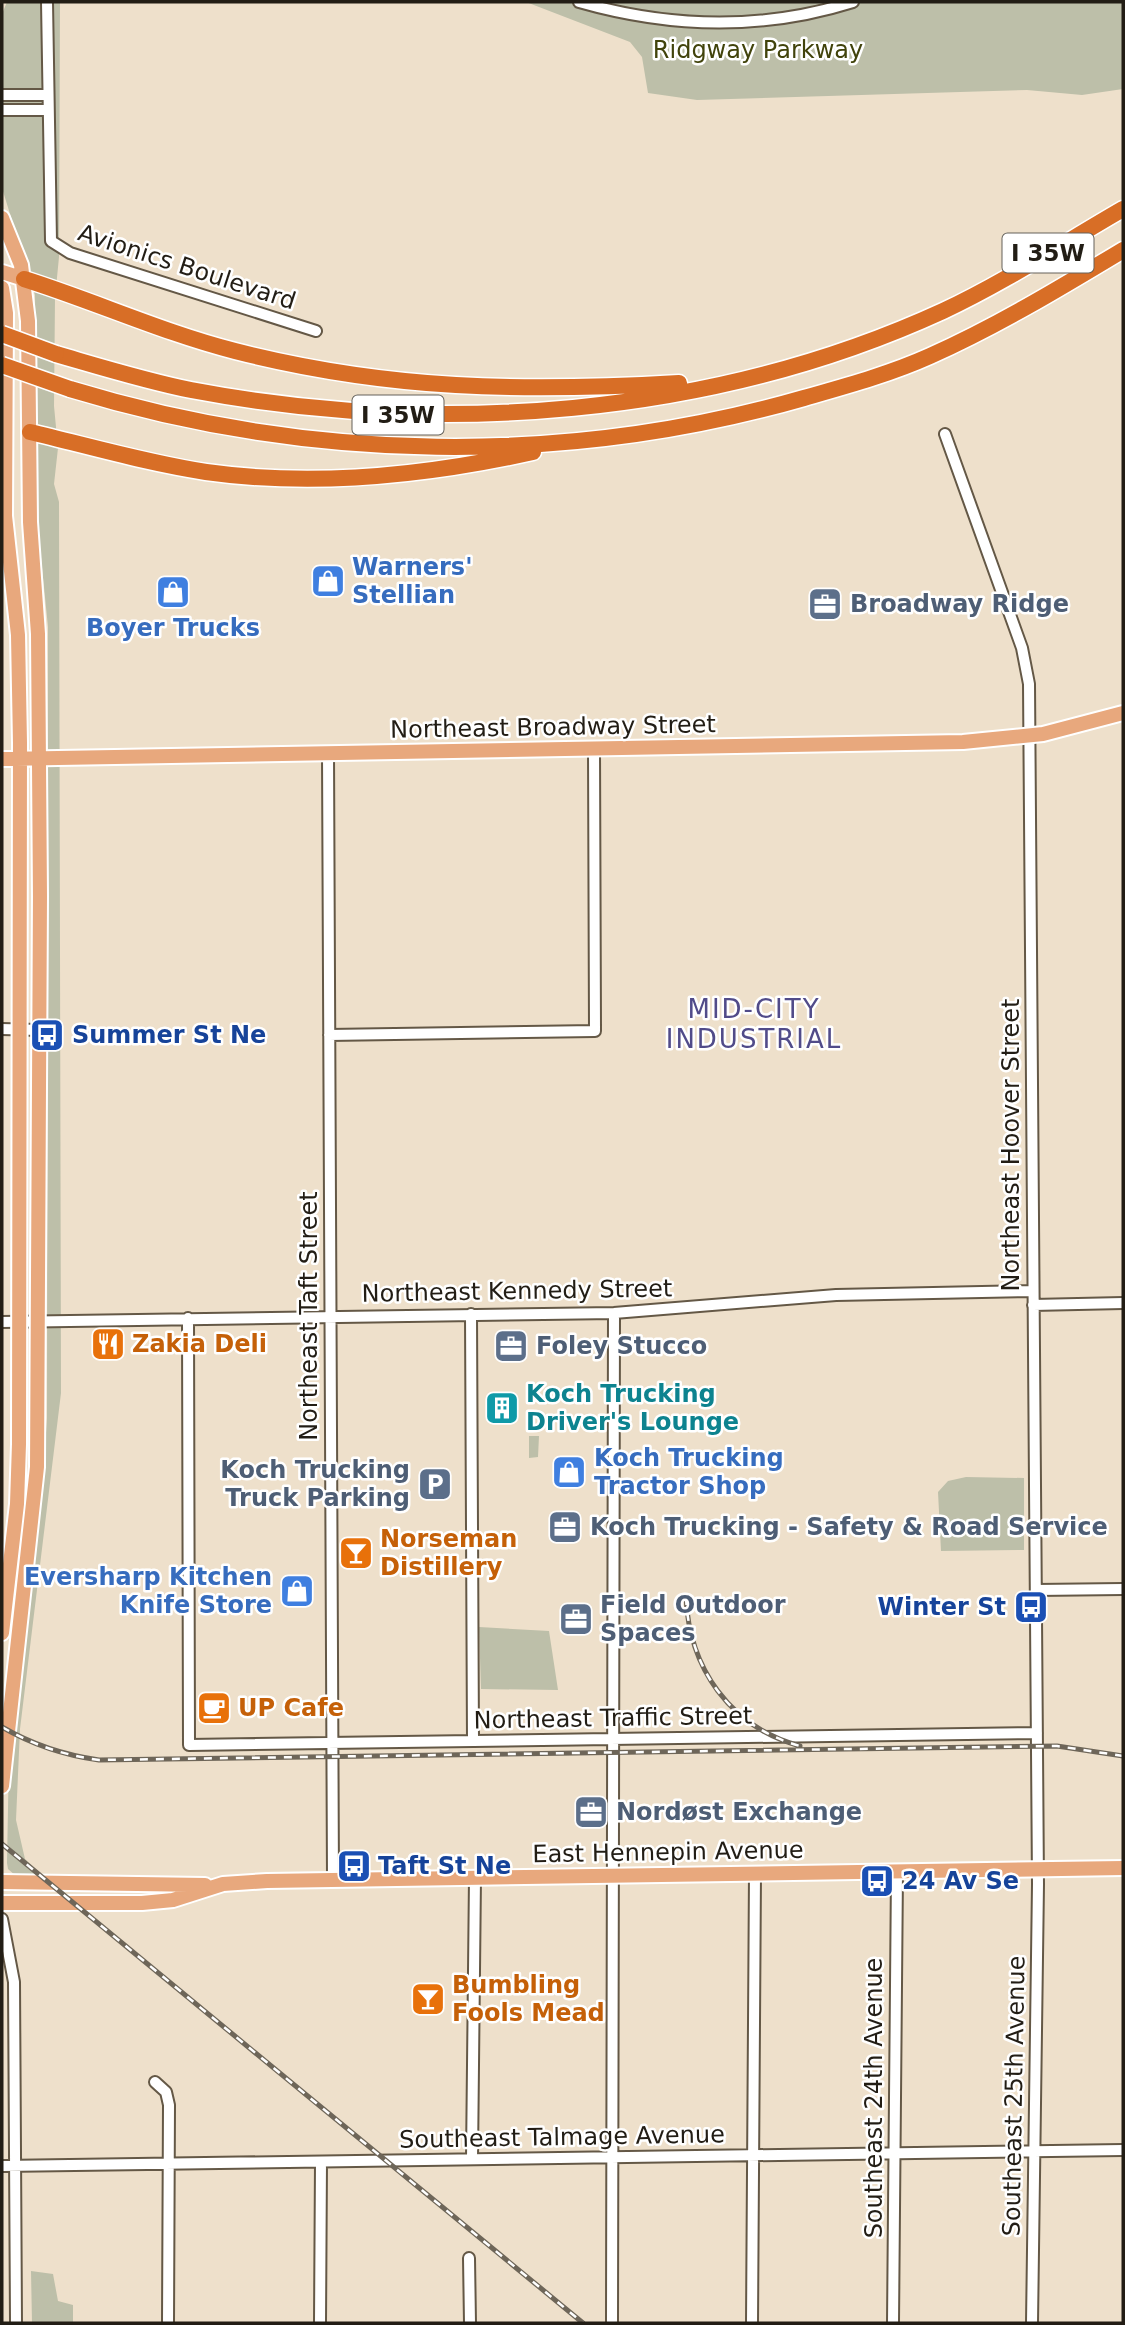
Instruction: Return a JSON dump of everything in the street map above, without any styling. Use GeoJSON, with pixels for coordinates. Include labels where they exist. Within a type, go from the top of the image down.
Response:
{"type":"FeatureCollection","features":[{"type":"Feature","properties":{"kind":"highway"},"geometry":{"type":"LineString","coordinates":[[973,296],[1123,198]]}},
{"type":"Feature","properties":{"kind":"highway","name":"I 35W"},"geometry":{"type":"LineString","coordinates":[[2,334],[56,354],[192,390],[322,409],[453,416],[555,410],[653,396],[744,377],[859,345],[973,296],[1123,209]]}},
{"type":"Feature","properties":{"kind":"highway","name":"I 35W"},"geometry":{"type":"LineString","coordinates":[[2,365],[70,389],[191,421],[325,442],[396,447],[580,442],[720,420],[874,377],[982,332],[1123,252]]}},
{"type":"Feature","properties":{"kind":"highway"},"geometry":{"type":"LineString","coordinates":[[24,279],[233,351],[353,377],[479,388],[546,388],[744,377]]}},
{"type":"Feature","properties":{"kind":"highway"},"geometry":{"type":"LineString","coordinates":[[30,432],[122,456],[209,472],[307,478],[389,474],[478,464],[580,442]]}},
{"type":"Feature","properties":{"kind":"main road"},"geometry":{"type":"LineString","coordinates":[[2,218],[24,279],[38,758],[40,1030],[36,1494],[2,1786]]}},
{"type":"Feature","properties":{"kind":"main road"},"geometry":{"type":"LineString","coordinates":[[2,272],[24,279]]}},
{"type":"Feature","properties":{"kind":"main road"},"geometry":{"type":"LineString","coordinates":[[2,288],[6,313],[2,426],[5,528],[18,635],[20,1321],[18,1504],[2,1633]]}},
{"type":"Feature","properties":{"kind":"main road"},"geometry":{"type":"LineString","coordinates":[[2,426],[30,432]]}},
{"type":"Feature","properties":{"kind":"main road","name":"Northeast Broadway Street"},"geometry":{"type":"LineString","coordinates":[[1102,718],[1123,707]]}},
{"type":"Feature","properties":{"kind":"main road","name":"Northeast Broadway Street"},"geometry":{"type":"LineString","coordinates":[[2,759],[934,743],[1030,736],[1123,713]]}},
{"type":"Feature","properties":{"kind":"main road","name":"East Hennepin Avenue"},"geometry":{"type":"LineString","coordinates":[[2,1882],[213,1886],[475,1877],[1123,1868]]}},
{"type":"Feature","properties":{"kind":"main road","name":"East Hennepin Avenue"},"geometry":{"type":"LineString","coordinates":[[2,1903],[142,1903],[173,1900],[213,1886]]}},
{"type":"Feature","properties":{"kind":"street","name":"Avionics Boulevard"},"geometry":{"type":"LineString","coordinates":[[47,2],[51,241],[70,253],[316,331]]}},
{"type":"Feature","properties":{"kind":"street"},"geometry":{"type":"LineString","coordinates":[[579,2],[644,18],[699,24],[764,21],[853,2]]}},
{"type":"Feature","properties":{"kind":"street"},"geometry":{"type":"LineString","coordinates":[[2,95],[47,95]]}},
{"type":"Feature","properties":{"kind":"street"},"geometry":{"type":"LineString","coordinates":[[2,110],[47,110]]}},
{"type":"Feature","properties":{"kind":"street","name":"Northeast Hoover Street"},"geometry":{"type":"LineString","coordinates":[[945,434],[1022,648],[1029,684],[1038,1869]]}},
{"type":"Feature","properties":{"kind":"street"},"geometry":{"type":"LineString","coordinates":[[329,1035],[595,1031],[594,748]]}},
{"type":"Feature","properties":{"kind":"street","name":"Northeast Taft Street"},"geometry":{"type":"LineString","coordinates":[[328,753],[333,1880]]}},
{"type":"Feature","properties":{"kind":"street"},"geometry":{"type":"LineString","coordinates":[[2,1029],[40,1030]]}},
{"type":"Feature","properties":{"kind":"street","name":"Northeast Kennedy Street"},"geometry":{"type":"LineString","coordinates":[[2,1322],[614,1313],[836,1295],[1033,1291]]}},
{"type":"Feature","properties":{"kind":"street"},"geometry":{"type":"LineString","coordinates":[[1033,1305],[1123,1303]]}},
{"type":"Feature","properties":{"kind":"street"},"geometry":{"type":"LineString","coordinates":[[612,2323],[614,1313]]}},
{"type":"Feature","properties":{"kind":"street"},"geometry":{"type":"LineString","coordinates":[[471,1314],[473,1741]]}},
{"type":"Feature","properties":{"kind":"street","name":"Northeast Traffic Street"},"geometry":{"type":"LineString","coordinates":[[188,1318],[189,1745],[1037,1733]]}},
{"type":"Feature","properties":{"kind":"street"},"geometry":{"type":"LineString","coordinates":[[1036,1590],[1123,1589]]}},
{"type":"Feature","properties":{"kind":"street","name":"Southeast 25th Avenue"},"geometry":{"type":"LineString","coordinates":[[1032,2323],[1038,1869]]}},
{"type":"Feature","properties":{"kind":"street","name":"Southeast 24th Avenue"},"geometry":{"type":"LineString","coordinates":[[893,2323],[897,1872]]}},
{"type":"Feature","properties":{"kind":"street"},"geometry":{"type":"LineString","coordinates":[[752,2323],[755,1873]]}},
{"type":"Feature","properties":{"kind":"street"},"geometry":{"type":"LineString","coordinates":[[472,2159],[475,1877]]}},
{"type":"Feature","properties":{"kind":"street"},"geometry":{"type":"LineString","coordinates":[[2,1919],[15,1982],[16,2323]]}},
{"type":"Feature","properties":{"kind":"street"},"geometry":{"type":"LineString","coordinates":[[155,2082],[166,2092],[169,2105],[168,2323]]}},
{"type":"Feature","properties":{"kind":"street","name":"Southeast Talmage Avenue"},"geometry":{"type":"LineString","coordinates":[[2,2166],[1123,2150]]}},
{"type":"Feature","properties":{"kind":"street"},"geometry":{"type":"LineString","coordinates":[[320,2323],[321,2162]]}},
{"type":"Feature","properties":{"kind":"street"},"geometry":{"type":"LineString","coordinates":[[469,2258],[470,2323]]}},
{"type":"Feature","properties":{"kind":"green space"},"geometry":{"type":"Polygon","coordinates":[[[7,2],[60,2],[59,257],[55,298],[54,406],[58,448],[54,484],[59,502],[61,1393],[20,1729],[16,1820],[25,1859],[44,1877],[16,1876],[8,1869],[7,1863],[9,1755],[41,1506],[47,1418],[48,627],[37,518],[35,295],[2,188],[2,14],[7,2]]]}},
{"type":"Feature","properties":{"kind":"green space","name":"Ridgway Parkway"},"geometry":{"type":"Polygon","coordinates":[[[526,2],[1123,2],[1123,89],[1082,95],[1027,90],[697,100],[648,93],[642,57],[630,42],[526,2]]]}},
{"type":"Feature","properties":{"kind":"green space"},"geometry":{"type":"Polygon","coordinates":[[[529,1436],[539,1436],[538,1457],[529,1458],[529,1436]]]}},
{"type":"Feature","properties":{"kind":"green space"},"geometry":{"type":"Polygon","coordinates":[[[966,1477],[1024,1478],[1024,1550],[941,1551],[938,1492],[948,1481],[966,1477]]]}},
{"type":"Feature","properties":{"kind":"green space"},"geometry":{"type":"Polygon","coordinates":[[[479,1627],[549,1631],[558,1690],[481,1689],[479,1627]]]}},
{"type":"Feature","properties":{"kind":"green space"},"geometry":{"type":"Polygon","coordinates":[[[31,2271],[53,2274],[58,2301],[73,2305],[73,2323],[32,2323],[31,2271]]]}},
{"type":"Feature","properties":{"kind":"railway"},"geometry":{"type":"LineString","coordinates":[[686,1597],[695,1648],[718,1691],[753,1725],[800,1746]]}},
{"type":"Feature","properties":{"kind":"railway"},"geometry":{"type":"LineString","coordinates":[[2,1727],[49,1748],[99,1760],[1057,1746],[1123,1756]]}},
{"type":"Feature","properties":{"kind":"railway"},"geometry":{"type":"LineString","coordinates":[[2,1844],[583,2323]]}},
{"type":"Feature","properties":{"kind":"place","name":"Warners' Stellian"},"geometry":{"type":"Point","coordinates":[328,581]}},
{"type":"Feature","properties":{"kind":"place","name":"Boyer Trucks"},"geometry":{"type":"Point","coordinates":[173,592]}},
{"type":"Feature","properties":{"kind":"place","name":"Broadway Ridge"},"geometry":{"type":"Point","coordinates":[825,604]}},
{"type":"Feature","properties":{"kind":"place","name":"Summer St Ne"},"geometry":{"type":"Point","coordinates":[47,1035]}},
{"type":"Feature","properties":{"kind":"place","name":"Zakia Deli"},"geometry":{"type":"Point","coordinates":[108,1344]}},
{"type":"Feature","properties":{"kind":"place","name":"Foley Stucco"},"geometry":{"type":"Point","coordinates":[511,1346]}},
{"type":"Feature","properties":{"kind":"place","name":"Koch Trucking Driver's Lounge"},"geometry":{"type":"Point","coordinates":[502,1408]}},
{"type":"Feature","properties":{"kind":"place","name":"Koch Trucking Tractor Shop"},"geometry":{"type":"Point","coordinates":[569,1472]}},
{"type":"Feature","properties":{"kind":"place","name":"Koch Trucking Truck Parking"},"geometry":{"type":"Point","coordinates":[435,1484]}},
{"type":"Feature","properties":{"kind":"place","name":"Koch Trucking - Safety & Road Service"},"geometry":{"type":"Point","coordinates":[565,1527]}},
{"type":"Feature","properties":{"kind":"place","name":"Norseman Distillery"},"geometry":{"type":"Point","coordinates":[356,1553]}},
{"type":"Feature","properties":{"kind":"place","name":"Eversharp Kitchen Knife Store"},"geometry":{"type":"Point","coordinates":[297,1591]}},
{"type":"Feature","properties":{"kind":"place","name":"Winter St"},"geometry":{"type":"Point","coordinates":[1031,1607]}},
{"type":"Feature","properties":{"kind":"place","name":"Field Outdoor Spaces"},"geometry":{"type":"Point","coordinates":[576,1619]}},
{"type":"Feature","properties":{"kind":"place","name":"UP Cafe"},"geometry":{"type":"Point","coordinates":[214,1708]}},
{"type":"Feature","properties":{"kind":"place","name":"Nordøst Exchange"},"geometry":{"type":"Point","coordinates":[591,1812]}},
{"type":"Feature","properties":{"kind":"place","name":"Taft St Ne"},"geometry":{"type":"Point","coordinates":[354,1866]}},
{"type":"Feature","properties":{"kind":"place","name":"24 Av Se"},"geometry":{"type":"Point","coordinates":[877,1881]}},
{"type":"Feature","properties":{"kind":"place","name":"Bumbling Fools Mead"},"geometry":{"type":"Point","coordinates":[428,1999]}},
{"type":"Feature","properties":{"kind":"district","name":"MID-CITY INDUSTRIAL"},"geometry":{"type":"Point","coordinates":[754,1024]}}]}
